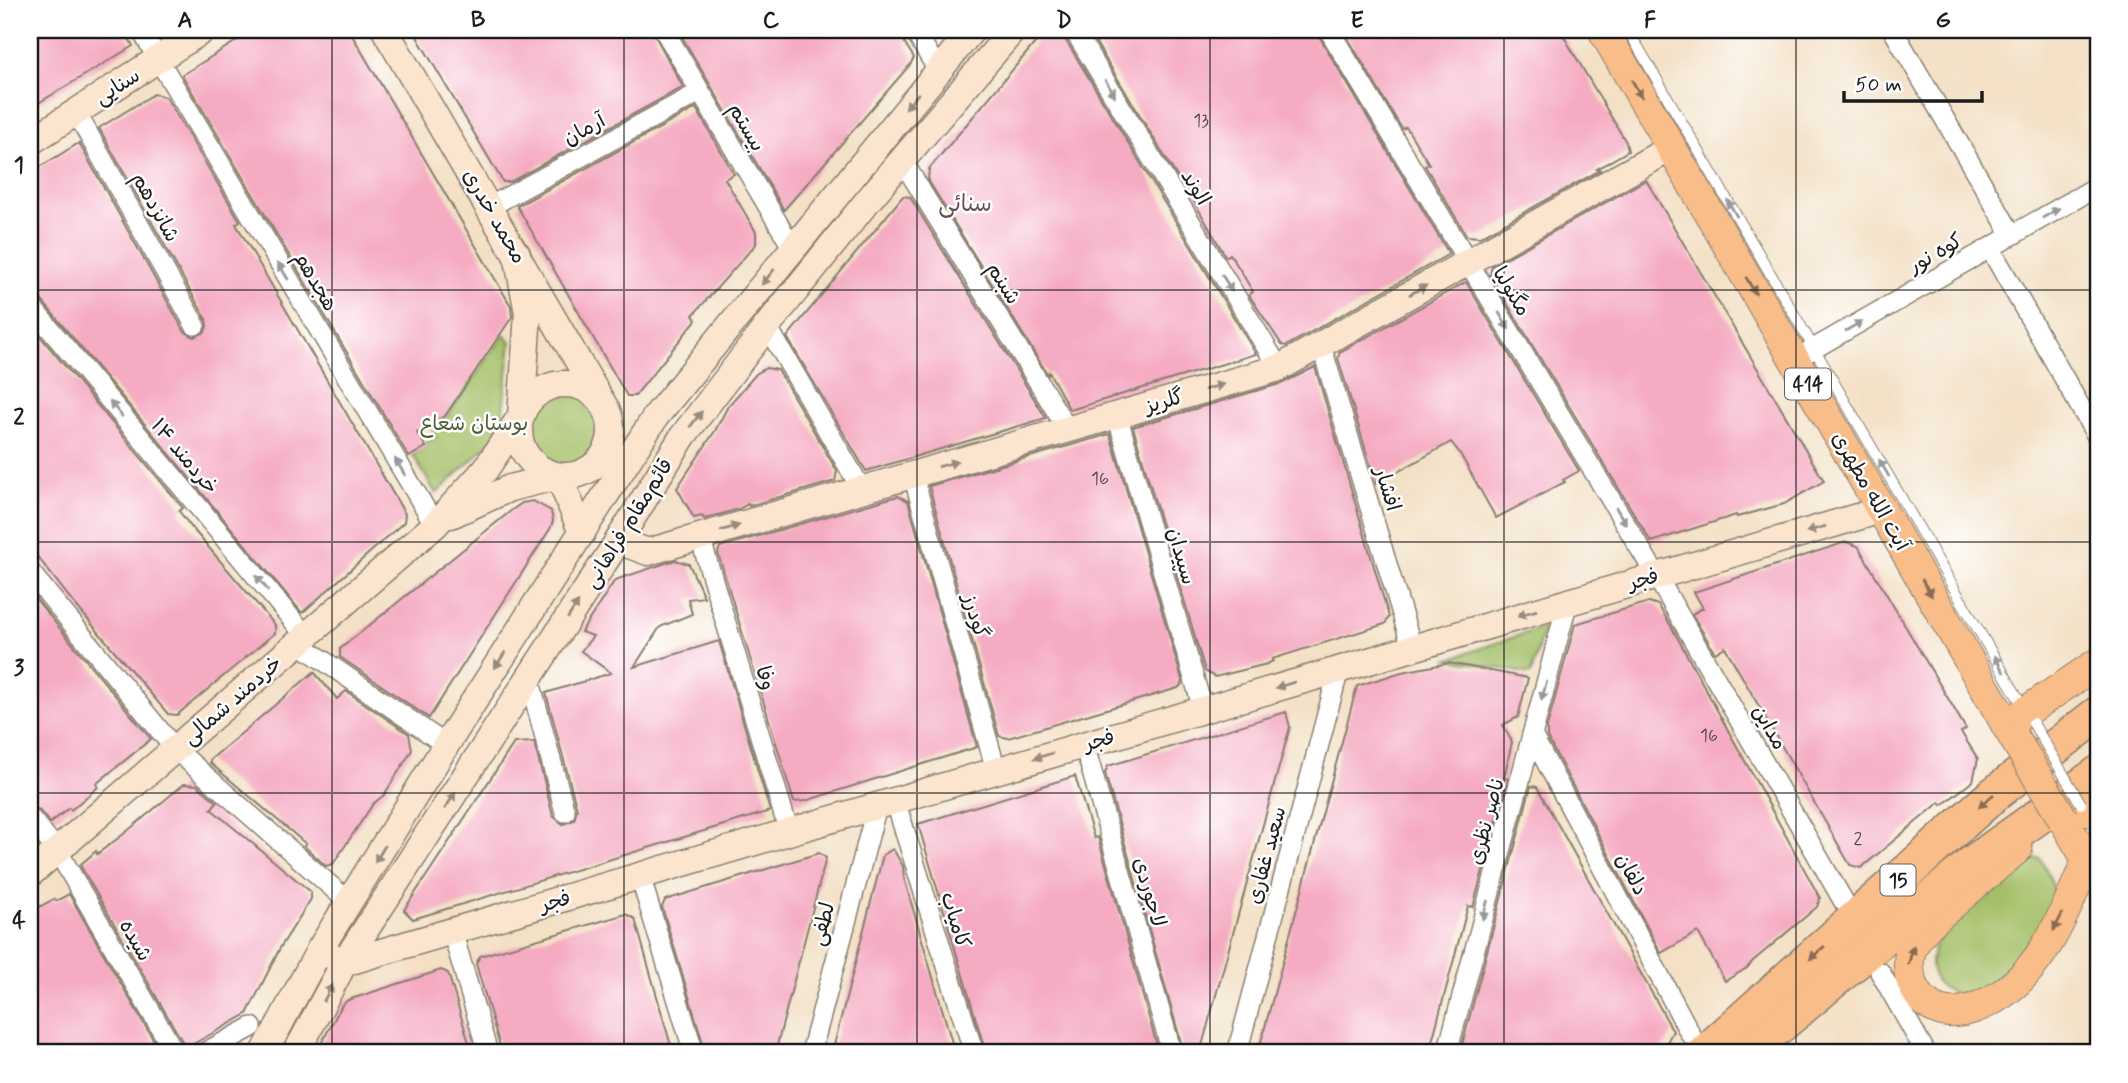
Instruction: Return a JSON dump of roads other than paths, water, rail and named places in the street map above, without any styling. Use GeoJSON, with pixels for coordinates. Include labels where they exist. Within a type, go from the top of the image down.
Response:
{"type":"FeatureCollection","features":[{"type":"Feature","properties":{"kind":"highway","name":"15"},"geometry":{"type":"LineString","coordinates":[[1698,1044],[1992,796],[2098,714]]}},
{"type":"Feature","properties":{"kind":"highway","name":"15"},"geometry":{"type":"LineString","coordinates":[[1747,1053],[1972,863],[2098,776]]}},
{"type":"Feature","properties":{"kind":"main road","name":"آیت الله مطهری"},"geometry":{"type":"LineString","coordinates":[[1603,30],[1671,148],[1804,354],[1881,510],[2020,725],[2043,787],[2083,813]]}},
{"type":"Feature","properties":{"kind":"main road"},"geometry":{"type":"LineString","coordinates":[[2020,725],[2098,663]]}},
{"type":"Feature","properties":{"kind":"main road"},"geometry":{"type":"LineString","coordinates":[[2083,813],[2093,870],[2042,953],[2013,985],[1990,1001],[1971,1009],[1952,1012],[1934,1008],[1920,995],[1910,980],[1907,965],[1916,940],[1936,918],[2098,776]]}},
{"type":"Feature","properties":{"kind":"street","name":"هجدهم"},"geometry":{"type":"LineString","coordinates":[[141,30],[435,525]]}},
{"type":"Feature","properties":{"kind":"street","name":"سنایی"},"geometry":{"type":"LineString","coordinates":[[30,142],[203,30]]}},
{"type":"Feature","properties":{"kind":"street","name":"محمد خدری"},"geometry":{"type":"LineString","coordinates":[[385,30],[607,411],[629,458]]}},
{"type":"Feature","properties":{"kind":"street","name":"بیستم"},"geometry":{"type":"LineString","coordinates":[[664,30],[792,247]]}},
{"type":"Feature","properties":{"kind":"street"},"geometry":{"type":"LineString","coordinates":[[914,30],[938,70]]}},
{"type":"Feature","properties":{"kind":"street","name":"قائم‌مقام فراهانی"},"geometry":{"type":"LineString","coordinates":[[264,1053],[320,949],[446,745],[656,416],[972,30]]}},
{"type":"Feature","properties":{"kind":"street","name":"قائم‌مقام فراهانی"},"geometry":{"type":"LineString","coordinates":[[296,1053],[344,963],[618,541],[683,436],[767,326],[902,160],[1013,30]]}},
{"type":"Feature","properties":{"kind":"street","name":"الوند"},"geometry":{"type":"LineString","coordinates":[[1074,30],[1279,368]]}},
{"type":"Feature","properties":{"kind":"street","name":"مگنولیا"},"geometry":{"type":"LineString","coordinates":[[1329,30],[1656,575]]}},
{"type":"Feature","properties":{"kind":"street"},"geometry":{"type":"LineString","coordinates":[[1893,30],[2012,235]]}},
{"type":"Feature","properties":{"kind":"street","name":"آرمان"},"geometry":{"type":"LineString","coordinates":[[489,206],[700,92]]}},
{"type":"Feature","properties":{"kind":"street","name":"شانزدهم"},"geometry":{"type":"LineString","coordinates":[[76,112],[195,325]]}},
{"type":"Feature","properties":{"kind":"street","name":"گلریز"},"geometry":{"type":"LineString","coordinates":[[618,541],[648,552],[1279,368],[1671,148]]}},
{"type":"Feature","properties":{"kind":"street","name":"شبنم"},"geometry":{"type":"LineString","coordinates":[[902,160],[1068,430]]}},
{"type":"Feature","properties":{"kind":"street","name":"کوه نور"},"geometry":{"type":"LineString","coordinates":[[1804,354],[2098,186]]}},
{"type":"Feature","properties":{"kind":"street"},"geometry":{"type":"LineString","coordinates":[[1990,248],[2098,438]]}},
{"type":"Feature","properties":{"kind":"street"},"geometry":{"type":"LineString","coordinates":[[517,254],[528,313],[519,429],[526,455],[535,465],[559,476],[584,472],[596,466],[604,456],[612,431],[607,411],[593,393],[580,386],[551,386],[538,392],[521,416]]}},
{"type":"Feature","properties":{"kind":"street","name":"خردمند ۱۴"},"geometry":{"type":"LineString","coordinates":[[30,305],[302,639],[446,745]]}},
{"type":"Feature","properties":{"kind":"street"},"geometry":{"type":"LineString","coordinates":[[767,326],[862,490]]}},
{"type":"Feature","properties":{"kind":"street","name":"افشار"},"geometry":{"type":"LineString","coordinates":[[1321,345],[1412,647]]}},
{"type":"Feature","properties":{"kind":"street","name":"سپیدان"},"geometry":{"type":"LineString","coordinates":[[1116,415],[1203,709]]}},
{"type":"Feature","properties":{"kind":"street","name":"خردمند شمالی"},"geometry":{"type":"LineString","coordinates":[[30,874],[435,525],[485,470],[521,416]]}},
{"type":"Feature","properties":{"kind":"street"},"geometry":{"type":"LineString","coordinates":[[629,458],[656,480]]}},
{"type":"Feature","properties":{"kind":"street","name":"گودرز"},"geometry":{"type":"LineString","coordinates":[[912,475],[996,770]]}},
{"type":"Feature","properties":{"kind":"street"},"geometry":{"type":"LineString","coordinates":[[559,476],[582,533]]}},
{"type":"Feature","properties":{"kind":"street","name":"خردمند شمالی"},"geometry":{"type":"LineString","coordinates":[[435,525],[510,488],[559,476]]}},
{"type":"Feature","properties":{"kind":"street","name":"فجر"},"geometry":{"type":"LineString","coordinates":[[344,963],[1881,510]]}},
{"type":"Feature","properties":{"kind":"street","name":"وفا"},"geometry":{"type":"LineString","coordinates":[[700,537],[789,832]]}},
{"type":"Feature","properties":{"kind":"street"},"geometry":{"type":"LineString","coordinates":[[30,572],[175,749],[350,903]]}},
{"type":"Feature","properties":{"kind":"street","name":"مداین"},"geometry":{"type":"LineString","coordinates":[[1656,575],[1844,902]]}},
{"type":"Feature","properties":{"kind":"street","name":"ناصر نظری"},"geometry":{"type":"LineString","coordinates":[[1447,1053],[1568,601]]}},
{"type":"Feature","properties":{"kind":"street","name":"سعید غفاری"},"geometry":{"type":"LineString","coordinates":[[1237,1053],[1339,669]]}},
{"type":"Feature","properties":{"kind":"street"},"geometry":{"type":"LineString","coordinates":[[529,678],[565,812]]}},
{"type":"Feature","properties":{"kind":"street","name":"دلفان"},"geometry":{"type":"LineString","coordinates":[[1532,735],[1698,1044]]}},
{"type":"Feature","properties":{"kind":"street","name":"لاجوردی"},"geometry":{"type":"LineString","coordinates":[[1084,744],[1172,1053]]}},
{"type":"Feature","properties":{"kind":"street","name":"لطفی"},"geometry":{"type":"LineString","coordinates":[[811,1053],[886,803]]}},
{"type":"Feature","properties":{"kind":"street","name":"کامیاب"},"geometry":{"type":"LineString","coordinates":[[886,803],[974,1053]]}},
{"type":"Feature","properties":{"kind":"street","name":"شیده"},"geometry":{"type":"LineString","coordinates":[[30,818],[57,850],[175,1053]]}},
{"type":"Feature","properties":{"kind":"street"},"geometry":{"type":"LineString","coordinates":[[639,876],[694,1053]]}},
{"type":"Feature","properties":{"kind":"street"},"geometry":{"type":"LineString","coordinates":[[452,931],[488,1053]]}},
{"type":"Feature","properties":{"kind":"street"},"geometry":{"type":"LineString","coordinates":[[320,949],[344,963]]}},
{"type":"Feature","properties":{"kind":"street"},"geometry":{"type":"LineString","coordinates":[[1880,972],[1926,1053]]}},
{"type":"Feature","properties":{"kind":"street"},"geometry":{"type":"LineString","coordinates":[[204,1053],[252,1027]]}},
{"type":"Feature","properties":{"kind":"lane"},"geometry":{"type":"LineString","coordinates":[[1628,30],[1804,354],[2020,725],[2083,813]]}},
{"type":"Feature","properties":{"kind":"district","name":"سنائی"},"geometry":{"type":"Point","coordinates":[965,203]}},
{"type":"Feature","properties":{"kind":"park label","name":"بوستان شعاع"},"geometry":{"type":"Point","coordinates":[474,423]}}]}
